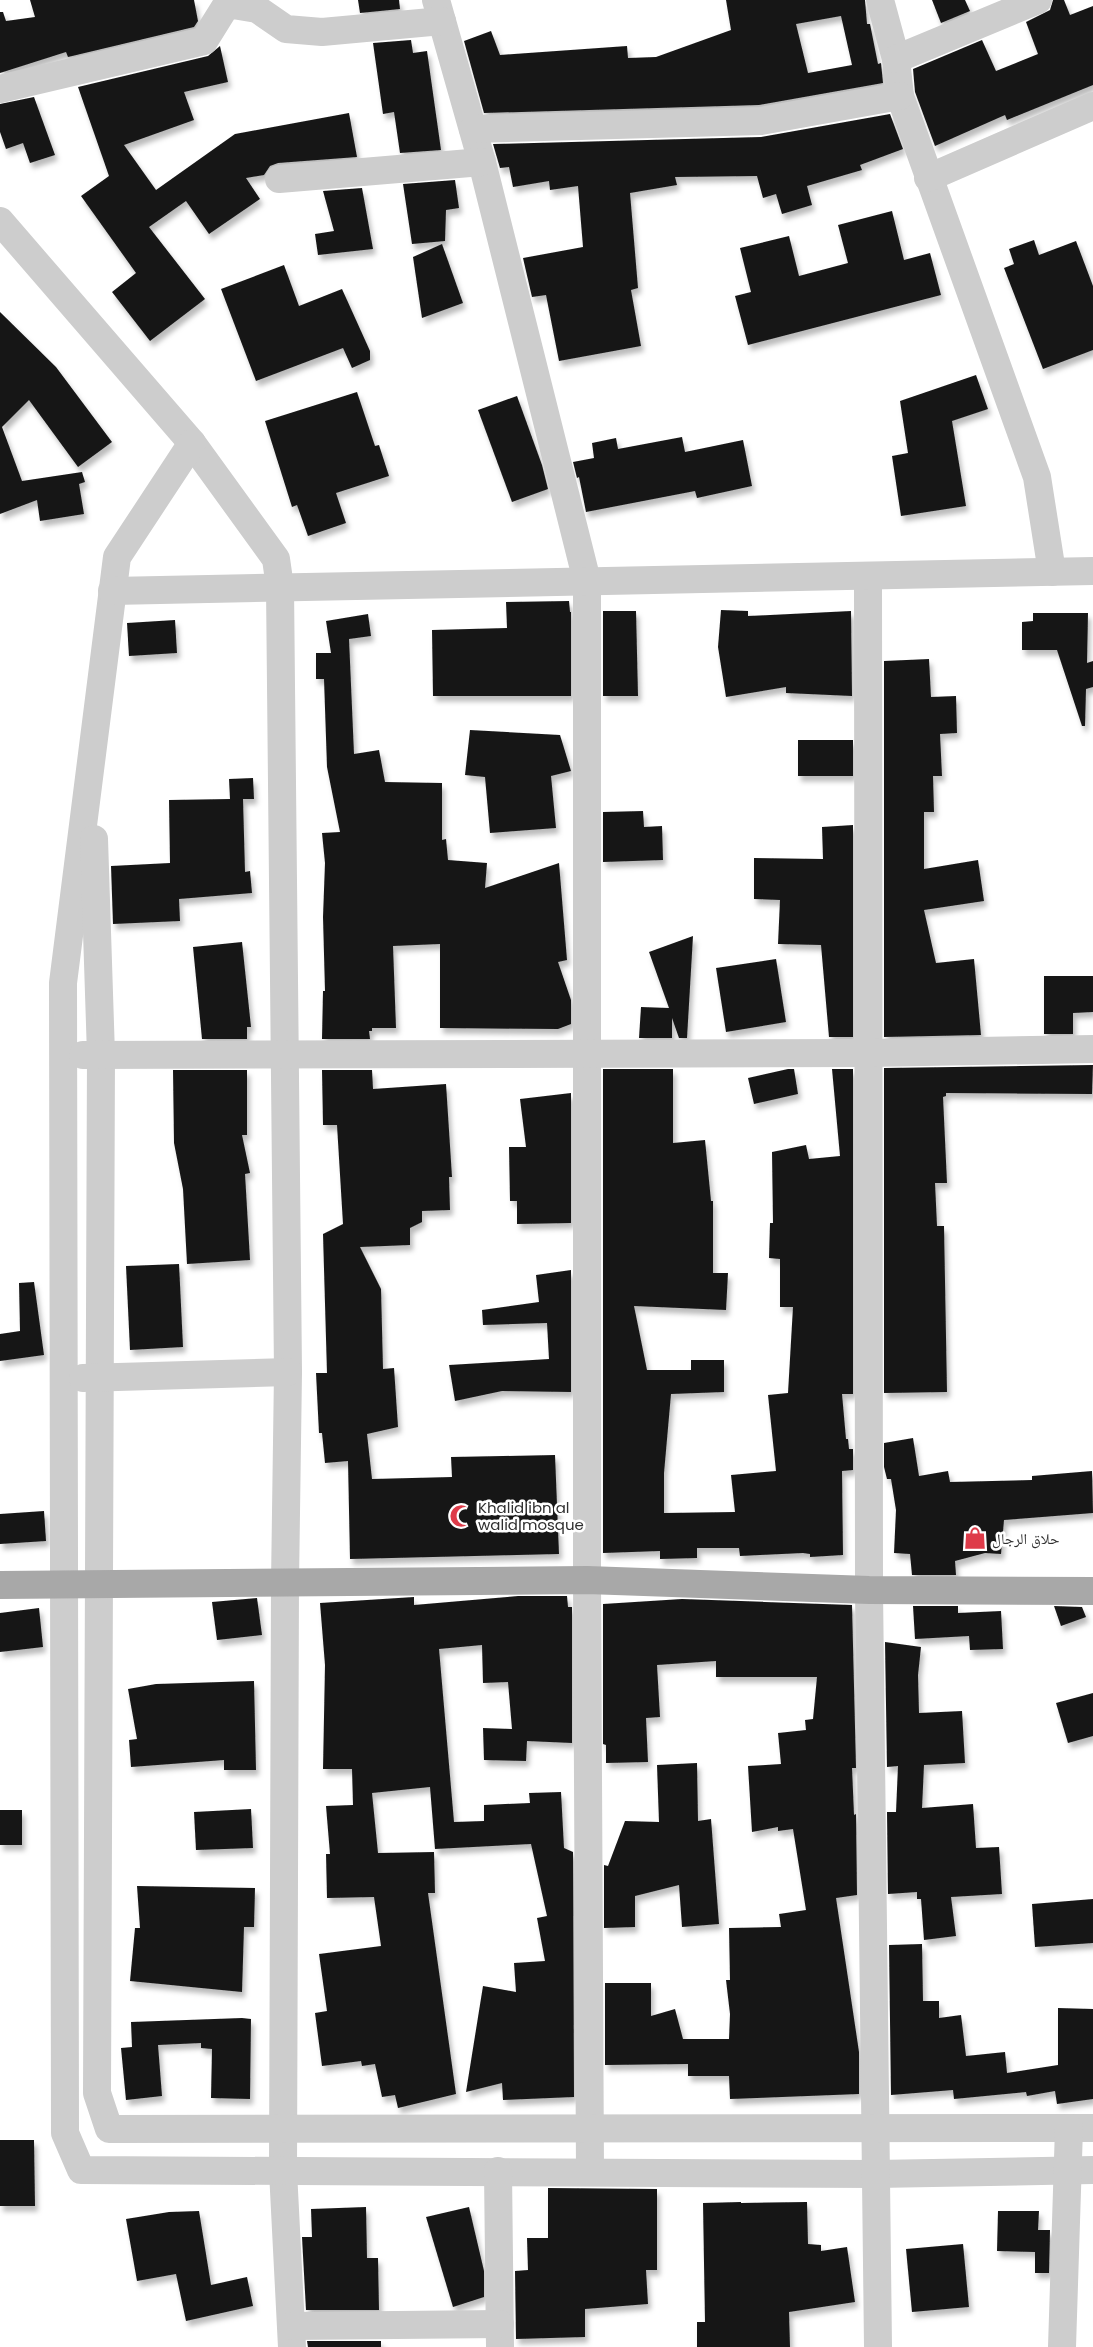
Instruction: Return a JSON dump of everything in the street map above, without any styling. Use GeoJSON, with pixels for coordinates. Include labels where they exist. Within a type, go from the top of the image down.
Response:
{"type":"FeatureCollection","features":[{"type":"Feature","properties":{"kind":"main road"},"geometry":{"type":"LineString","coordinates":[[0,1585],[587,1580],[869,1590],[1093,1591]]}},
{"type":"Feature","properties":{"kind":"street"},"geometry":{"type":"LineString","coordinates":[[880,0],[896,59],[900,96],[1036,477],[1052,572]]}},
{"type":"Feature","properties":{"kind":"street"},"geometry":{"type":"LineString","coordinates":[[896,59],[1038,0]]}},
{"type":"Feature","properties":{"kind":"street"},"geometry":{"type":"LineString","coordinates":[[0,89],[204,41],[227,4],[257,9],[286,29],[322,32],[439,11],[473,129],[587,581],[587,1580],[590,2172]]}},
{"type":"Feature","properties":{"kind":"street"},"geometry":{"type":"LineString","coordinates":[[473,129],[761,121],[900,96]]}},
{"type":"Feature","properties":{"kind":"street"},"geometry":{"type":"LineString","coordinates":[[928,178],[1093,106]]}},
{"type":"Feature","properties":{"kind":"street"},"geometry":{"type":"LineString","coordinates":[[279,179],[482,162]]}},
{"type":"Feature","properties":{"kind":"street"},"geometry":{"type":"LineString","coordinates":[[0,221],[192,443],[276,559],[280,588],[288,1372],[285,1583],[283,2171],[292,2337],[500,2335],[498,2171]]}},
{"type":"Feature","properties":{"kind":"street"},"geometry":{"type":"LineString","coordinates":[[192,443],[117,557],[63,983],[66,2134],[81,2170],[876,2174],[1080,2170]]}},
{"type":"Feature","properties":{"kind":"street"},"geometry":{"type":"LineString","coordinates":[[112,591],[1093,572]]}},
{"type":"Feature","properties":{"kind":"street"},"geometry":{"type":"LineString","coordinates":[[868,576],[869,1590],[878,2347]]}},
{"type":"Feature","properties":{"kind":"street"},"geometry":{"type":"LineString","coordinates":[[91,756],[101,1055],[97,2093],[109,2129],[1081,2128],[1080,2170],[1062,2347]]}},
{"type":"Feature","properties":{"kind":"street"},"geometry":{"type":"LineString","coordinates":[[64,1055],[868,1053],[1093,1049]]}},
{"type":"Feature","properties":{"kind":"street"},"geometry":{"type":"LineString","coordinates":[[65,1379],[288,1372]]}},
{"type":"Feature","properties":{"kind":"building"},"geometry":{"type":"Polygon","coordinates":[[[30,0],[194,0],[198,21],[194,27],[68,57],[66,52],[0,73],[0,12],[3,12],[6,21],[35,17],[30,0]]]}},
{"type":"Feature","properties":{"kind":"building"},"geometry":{"type":"Polygon","coordinates":[[[358,0],[399,0],[400,9],[360,13],[358,0]]]}},
{"type":"Feature","properties":{"kind":"building"},"geometry":{"type":"Polygon","coordinates":[[[726,0],[865,0],[867,24],[870,24],[878,64],[881,63],[883,83],[759,105],[484,113],[464,41],[491,31],[500,55],[627,46],[628,58],[656,57],[731,30],[726,0]],[[841,16],[796,24],[808,73],[852,65],[841,16]]]}},
{"type":"Feature","properties":{"kind":"building"},"geometry":{"type":"Polygon","coordinates":[[[932,0],[965,0],[970,11],[941,23],[932,0]]]}},
{"type":"Feature","properties":{"kind":"building"},"geometry":{"type":"Polygon","coordinates":[[[1053,0],[1064,0],[1070,15],[1093,6],[1093,85],[1007,120],[1005,115],[935,146],[915,92],[913,69],[982,40],[996,71],[1038,54],[1026,22],[1050,10],[1053,0]]]}},
{"type":"Feature","properties":{"kind":"building"},"geometry":{"type":"Polygon","coordinates":[[[411,40],[413,53],[427,51],[441,150],[400,153],[394,112],[383,114],[373,43],[411,40]]]}},
{"type":"Feature","properties":{"kind":"building"},"geometry":{"type":"Polygon","coordinates":[[[220,46],[228,82],[184,92],[194,120],[124,145],[156,190],[235,134],[349,113],[357,157],[278,163],[270,166],[264,175],[246,178],[260,199],[209,234],[186,201],[149,227],[205,299],[150,341],[112,292],[136,273],[81,196],[109,176],[78,87],[208,56],[220,46]]]}},
{"type":"Feature","properties":{"kind":"building"},"geometry":{"type":"Polygon","coordinates":[[[34,97],[55,155],[30,163],[23,143],[6,149],[0,132],[0,104],[34,97]]]}},
{"type":"Feature","properties":{"kind":"building"},"geometry":{"type":"Polygon","coordinates":[[[890,114],[903,149],[860,165],[862,170],[807,186],[812,205],[782,214],[776,194],[763,198],[757,176],[675,177],[677,185],[630,193],[638,288],[631,290],[641,346],[559,361],[546,295],[532,297],[523,258],[583,247],[578,186],[550,190],[549,181],[513,187],[509,167],[500,168],[493,144],[761,137],[890,114]]]}},
{"type":"Feature","properties":{"kind":"building"},"geometry":{"type":"Polygon","coordinates":[[[455,180],[459,208],[446,210],[445,241],[412,244],[403,184],[455,180]]]}},
{"type":"Feature","properties":{"kind":"building"},"geometry":{"type":"Polygon","coordinates":[[[362,188],[373,249],[318,255],[315,234],[334,231],[323,191],[362,188]]]}},
{"type":"Feature","properties":{"kind":"building"},"geometry":{"type":"Polygon","coordinates":[[[892,211],[904,260],[930,253],[941,295],[748,345],[735,296],[751,292],[740,248],[789,236],[799,276],[848,263],[838,225],[892,211]]]}},
{"type":"Feature","properties":{"kind":"building"},"geometry":{"type":"Polygon","coordinates":[[[1034,240],[1039,255],[1076,241],[1093,286],[1093,350],[1043,369],[1004,268],[1014,264],[1009,249],[1034,240]]]}},
{"type":"Feature","properties":{"kind":"building"},"geometry":{"type":"Polygon","coordinates":[[[442,244],[463,303],[422,318],[413,257],[442,244]]]}},
{"type":"Feature","properties":{"kind":"building"},"geometry":{"type":"Polygon","coordinates":[[[284,265],[299,306],[342,289],[370,351],[370,360],[352,368],[343,348],[256,381],[221,289],[284,265]]]}},
{"type":"Feature","properties":{"kind":"building"},"geometry":{"type":"Polygon","coordinates":[[[0,312],[56,367],[112,442],[78,467],[29,400],[2,427],[22,481],[82,472],[85,482],[79,484],[84,514],[40,521],[37,500],[0,514],[0,312]]]}},
{"type":"Feature","properties":{"kind":"building"},"geometry":{"type":"Polygon","coordinates":[[[976,375],[988,409],[952,421],[966,506],[901,516],[892,456],[908,453],[900,401],[976,375]]]}},
{"type":"Feature","properties":{"kind":"building"},"geometry":{"type":"Polygon","coordinates":[[[357,392],[375,446],[379,445],[389,476],[336,493],[346,523],[308,536],[297,505],[292,507],[265,421],[357,392]]]}},
{"type":"Feature","properties":{"kind":"building"},"geometry":{"type":"Polygon","coordinates":[[[517,396],[542,465],[548,489],[512,502],[478,410],[517,396]]]}},
{"type":"Feature","properties":{"kind":"building"},"geometry":{"type":"Polygon","coordinates":[[[682,437],[685,452],[743,440],[752,486],[697,498],[695,491],[586,512],[579,477],[577,478],[573,462],[594,458],[592,443],[616,438],[618,449],[682,437]]]}},
{"type":"Feature","properties":{"kind":"building"},"geometry":{"type":"Polygon","coordinates":[[[569,601],[571,612],[571,696],[433,696],[432,630],[507,628],[506,602],[569,601]]]}},
{"type":"Feature","properties":{"kind":"building"},"geometry":{"type":"Polygon","coordinates":[[[721,610],[748,611],[748,616],[851,611],[852,696],[786,693],[786,687],[726,697],[718,647],[721,610]]]}},
{"type":"Feature","properties":{"kind":"building"},"geometry":{"type":"Polygon","coordinates":[[[603,611],[636,611],[638,696],[603,696],[603,611]]]}},
{"type":"Feature","properties":{"kind":"building"},"geometry":{"type":"Polygon","coordinates":[[[1033,613],[1088,613],[1087,663],[1093,661],[1093,687],[1086,689],[1085,726],[1082,726],[1057,650],[1022,650],[1022,622],[1033,621],[1033,613]]]}},
{"type":"Feature","properties":{"kind":"building"},"geometry":{"type":"Polygon","coordinates":[[[368,614],[371,636],[349,639],[354,754],[379,750],[385,782],[442,783],[442,840],[446,839],[448,860],[487,863],[485,888],[559,863],[567,960],[558,962],[571,1000],[571,1024],[558,1029],[440,1028],[440,944],[393,946],[396,1028],[372,1028],[372,1031],[369,1031],[370,1039],[322,1039],[323,991],[325,991],[323,917],[325,863],[322,833],[340,832],[327,767],[324,679],[316,679],[316,653],[331,653],[326,621],[368,614]]]}},
{"type":"Feature","properties":{"kind":"building"},"geometry":{"type":"Polygon","coordinates":[[[175,620],[177,653],[129,656],[127,623],[175,620]]]}},
{"type":"Feature","properties":{"kind":"building"},"geometry":{"type":"Polygon","coordinates":[[[929,659],[931,697],[956,696],[957,733],[940,734],[942,776],[933,776],[934,812],[924,812],[924,869],[978,860],[984,901],[924,910],[936,963],[974,959],[981,1035],[884,1037],[884,661],[929,659]]]}},
{"type":"Feature","properties":{"kind":"building"},"geometry":{"type":"Polygon","coordinates":[[[470,730],[560,735],[571,771],[551,776],[556,828],[490,833],[485,777],[465,775],[470,730]]]}},
{"type":"Feature","properties":{"kind":"building"},"geometry":{"type":"Polygon","coordinates":[[[798,740],[853,740],[853,776],[798,776],[798,740]]]}},
{"type":"Feature","properties":{"kind":"building"},"geometry":{"type":"Polygon","coordinates":[[[253,778],[254,799],[243,799],[245,872],[250,871],[252,893],[179,899],[180,921],[113,924],[111,866],[170,863],[169,800],[230,799],[229,779],[253,778]]]}},
{"type":"Feature","properties":{"kind":"building"},"geometry":{"type":"Polygon","coordinates":[[[643,811],[644,827],[662,826],[663,860],[603,862],[603,812],[643,811]]]}},
{"type":"Feature","properties":{"kind":"building"},"geometry":{"type":"Polygon","coordinates":[[[853,825],[853,1037],[829,1037],[821,945],[778,944],[780,900],[754,899],[754,858],[823,859],[822,827],[853,825]]]}},
{"type":"Feature","properties":{"kind":"building"},"geometry":{"type":"Polygon","coordinates":[[[693,936],[687,1038],[679,1038],[672,1018],[672,1038],[639,1038],[641,1007],[669,1008],[649,952],[693,936]]]}},
{"type":"Feature","properties":{"kind":"building"},"geometry":{"type":"Polygon","coordinates":[[[242,942],[251,1027],[247,1027],[247,1039],[202,1039],[193,947],[242,942]]]}},
{"type":"Feature","properties":{"kind":"building"},"geometry":{"type":"Polygon","coordinates":[[[776,959],[786,1022],[726,1032],[716,968],[776,959]]]}},
{"type":"Feature","properties":{"kind":"building"},"geometry":{"type":"Polygon","coordinates":[[[1044,976],[1093,976],[1093,1012],[1073,1013],[1073,1034],[1044,1034],[1044,976]]]}},
{"type":"Feature","properties":{"kind":"building"},"geometry":{"type":"Polygon","coordinates":[[[1093,1065],[1092,1094],[946,1093],[946,1096],[943,1097],[947,1183],[935,1183],[937,1226],[944,1226],[947,1392],[884,1393],[884,1068],[1093,1065]]]}},
{"type":"Feature","properties":{"kind":"building"},"geometry":{"type":"Polygon","coordinates":[[[603,1069],[673,1069],[673,1143],[705,1140],[711,1201],[713,1201],[713,1273],[728,1273],[726,1310],[634,1306],[647,1370],[691,1370],[691,1360],[724,1360],[724,1392],[671,1394],[664,1473],[664,1513],[735,1512],[731,1475],[776,1471],[768,1395],[788,1393],[793,1307],[780,1307],[780,1259],[769,1258],[770,1223],[773,1223],[772,1152],[806,1145],[809,1159],[840,1156],[832,1069],[853,1069],[853,1394],[842,1394],[846,1439],[848,1439],[849,1449],[853,1449],[853,1470],[842,1471],[843,1555],[810,1557],[810,1554],[803,1553],[740,1556],[739,1548],[697,1548],[697,1558],[660,1559],[660,1551],[603,1553],[603,1069]]]}},
{"type":"Feature","properties":{"kind":"building"},"geometry":{"type":"Polygon","coordinates":[[[794,1069],[798,1094],[754,1104],[748,1078],[794,1069]]]}},
{"type":"Feature","properties":{"kind":"building"},"geometry":{"type":"Polygon","coordinates":[[[173,1070],[247,1070],[247,1135],[242,1135],[250,1173],[245,1174],[250,1260],[187,1264],[183,1189],[174,1143],[173,1070]]]}},
{"type":"Feature","properties":{"kind":"building"},"geometry":{"type":"Polygon","coordinates":[[[322,1070],[372,1070],[373,1089],[446,1084],[452,1177],[449,1177],[450,1210],[422,1211],[422,1222],[410,1228],[410,1245],[360,1247],[381,1289],[383,1369],[394,1368],[398,1427],[367,1434],[372,1479],[452,1477],[451,1457],[555,1455],[559,1554],[350,1559],[348,1461],[325,1463],[322,1433],[319,1433],[316,1373],[327,1373],[323,1234],[343,1224],[337,1125],[323,1125],[322,1070]]]}},
{"type":"Feature","properties":{"kind":"building"},"geometry":{"type":"Polygon","coordinates":[[[571,1093],[571,1223],[517,1224],[517,1201],[510,1201],[509,1147],[526,1147],[520,1099],[571,1093]]]}},
{"type":"Feature","properties":{"kind":"building"},"geometry":{"type":"Polygon","coordinates":[[[179,1264],[183,1347],[130,1350],[126,1266],[179,1264]]]}},
{"type":"Feature","properties":{"kind":"building"},"geometry":{"type":"Polygon","coordinates":[[[571,1270],[571,1392],[502,1391],[455,1401],[449,1365],[549,1359],[547,1323],[483,1325],[482,1310],[539,1302],[536,1275],[571,1270]]]}},
{"type":"Feature","properties":{"kind":"building"},"geometry":{"type":"Polygon","coordinates":[[[34,1282],[44,1355],[0,1361],[0,1334],[20,1331],[19,1283],[34,1282]]]}},
{"type":"Feature","properties":{"kind":"building"},"geometry":{"type":"Polygon","coordinates":[[[913,1438],[919,1476],[948,1471],[950,1482],[1032,1480],[1032,1476],[1092,1471],[1093,1513],[1004,1520],[1001,1554],[985,1553],[955,1561],[956,1575],[912,1575],[910,1554],[894,1553],[896,1510],[891,1479],[887,1479],[884,1467],[884,1443],[913,1438]]]}},
{"type":"Feature","properties":{"kind":"building"},"geometry":{"type":"Polygon","coordinates":[[[44,1511],[46,1541],[0,1544],[0,1514],[44,1511]]]}},
{"type":"Feature","properties":{"kind":"building"},"geometry":{"type":"Polygon","coordinates":[[[518,1596],[567,1596],[568,1607],[572,1607],[572,1743],[527,1741],[526,1761],[484,1760],[483,1728],[512,1729],[508,1682],[483,1683],[482,1645],[439,1649],[454,1822],[484,1821],[484,1805],[530,1803],[529,1793],[561,1792],[564,1848],[573,1852],[574,2097],[503,2100],[502,2083],[466,2092],[483,1986],[516,1992],[514,1963],[545,1961],[537,1918],[547,1916],[531,1844],[435,1849],[430,1787],[372,1793],[378,1853],[434,1852],[435,1893],[428,1893],[456,2094],[398,2108],[395,2095],[382,2097],[375,2064],[362,2066],[361,2061],[322,2066],[315,2013],[327,2011],[319,1954],[381,1946],[374,1897],[327,1898],[326,1854],[330,1854],[326,1806],[353,1805],[352,1769],[323,1769],[325,1665],[320,1603],[414,1597],[414,1605],[518,1596]]]}},
{"type":"Feature","properties":{"kind":"building"},"geometry":{"type":"Polygon","coordinates":[[[257,1598],[262,1635],[217,1640],[212,1602],[257,1598]]]}},
{"type":"Feature","properties":{"kind":"building"},"geometry":{"type":"Polygon","coordinates":[[[682,1599],[852,1605],[856,1768],[852,1768],[854,1815],[856,1814],[857,1895],[836,1898],[859,2052],[859,2094],[730,2099],[729,2076],[688,2076],[688,2064],[605,2065],[605,1983],[651,1983],[651,2016],[675,2009],[683,2039],[729,2039],[730,2014],[726,1980],[730,1980],[729,1928],[781,1927],[779,1914],[806,1910],[793,1829],[778,1831],[778,1827],[752,1832],[748,1766],[781,1764],[778,1733],[806,1730],[805,1720],[813,1719],[817,1677],[716,1677],[716,1661],[657,1665],[660,1717],[646,1718],[648,1762],[606,1763],[606,1745],[603,1744],[603,1604],[682,1599]]]}},
{"type":"Feature","properties":{"kind":"building"},"geometry":{"type":"Polygon","coordinates":[[[913,1606],[958,1606],[958,1613],[1001,1611],[1003,1649],[970,1650],[969,1636],[915,1639],[913,1606]]]}},
{"type":"Feature","properties":{"kind":"building"},"geometry":{"type":"Polygon","coordinates":[[[1054,1606],[1082,1607],[1086,1617],[1061,1626],[1054,1606]]]}},
{"type":"Feature","properties":{"kind":"building"},"geometry":{"type":"Polygon","coordinates":[[[39,1608],[43,1647],[0,1652],[0,1613],[39,1608]]]}},
{"type":"Feature","properties":{"kind":"building"},"geometry":{"type":"Polygon","coordinates":[[[885,1642],[921,1647],[918,1675],[919,1713],[962,1711],[965,1763],[924,1765],[922,1808],[973,1804],[976,1848],[999,1847],[1002,1894],[951,1897],[956,1936],[924,1940],[921,1899],[917,1899],[917,1892],[888,1894],[887,1812],[896,1812],[898,1766],[887,1767],[885,1642]]]}},
{"type":"Feature","properties":{"kind":"building"},"geometry":{"type":"Polygon","coordinates":[[[254,1681],[256,1770],[224,1770],[224,1760],[131,1767],[129,1740],[137,1739],[128,1689],[156,1684],[254,1681]]]}},
{"type":"Feature","properties":{"kind":"building"},"geometry":{"type":"Polygon","coordinates":[[[1093,1693],[1093,1736],[1068,1743],[1056,1703],[1093,1693]]]}},
{"type":"Feature","properties":{"kind":"building"},"geometry":{"type":"Polygon","coordinates":[[[697,1763],[698,1821],[711,1819],[719,1924],[682,1927],[679,1885],[635,1896],[635,1927],[604,1928],[604,1865],[608,1866],[625,1821],[659,1822],[657,1765],[697,1763]]]}},
{"type":"Feature","properties":{"kind":"building"},"geometry":{"type":"Polygon","coordinates":[[[251,1809],[253,1848],[196,1850],[194,1812],[251,1809]]]}},
{"type":"Feature","properties":{"kind":"building"},"geometry":{"type":"Polygon","coordinates":[[[0,1810],[22,1810],[22,1845],[0,1845],[0,1810]]]}},
{"type":"Feature","properties":{"kind":"building"},"geometry":{"type":"Polygon","coordinates":[[[137,1886],[255,1888],[254,1927],[244,1927],[242,1992],[130,1981],[135,1928],[140,1928],[137,1886]]]}},
{"type":"Feature","properties":{"kind":"building"},"geometry":{"type":"Polygon","coordinates":[[[1093,1899],[1093,1943],[1035,1947],[1032,1904],[1093,1899]]]}},
{"type":"Feature","properties":{"kind":"building"},"geometry":{"type":"Polygon","coordinates":[[[922,1944],[923,2001],[939,2001],[939,2018],[961,2015],[966,2056],[1005,2052],[1007,2073],[1058,2065],[1058,2008],[1093,2009],[1093,2099],[1057,2104],[1055,2091],[1027,2096],[1026,2092],[954,2099],[953,2090],[891,2095],[889,1945],[922,1944]]]}},
{"type":"Feature","properties":{"kind":"building"},"geometry":{"type":"Polygon","coordinates":[[[251,2019],[250,2099],[211,2098],[212,2049],[201,2048],[201,2043],[158,2045],[162,2096],[126,2100],[121,2048],[132,2047],[131,2022],[251,2019]]]}},
{"type":"Feature","properties":{"kind":"building"},"geometry":{"type":"Polygon","coordinates":[[[0,2140],[34,2140],[35,2206],[0,2206],[0,2140]]]}},
{"type":"Feature","properties":{"kind":"building"},"geometry":{"type":"Polygon","coordinates":[[[548,2188],[657,2189],[657,2270],[646,2270],[648,2304],[585,2309],[585,2337],[516,2339],[515,2271],[528,2270],[527,2238],[548,2238],[548,2188]]]}},
{"type":"Feature","properties":{"kind":"building"},"geometry":{"type":"Polygon","coordinates":[[[807,2202],[808,2244],[821,2245],[821,2251],[847,2247],[855,2302],[789,2312],[790,2347],[697,2347],[697,2322],[705,2322],[703,2203],[807,2202]]]}},
{"type":"Feature","properties":{"kind":"building"},"geometry":{"type":"Polygon","coordinates":[[[366,2207],[367,2258],[378,2258],[379,2310],[306,2310],[302,2237],[312,2237],[311,2209],[366,2207]]]}},
{"type":"Feature","properties":{"kind":"building"},"geometry":{"type":"Polygon","coordinates":[[[469,2207],[484,2271],[484,2297],[453,2307],[426,2217],[469,2207]]]}},
{"type":"Feature","properties":{"kind":"building"},"geometry":{"type":"Polygon","coordinates":[[[199,2211],[211,2285],[247,2277],[253,2306],[186,2321],[176,2274],[137,2281],[126,2219],[169,2212],[199,2211]]]}},
{"type":"Feature","properties":{"kind":"building"},"geometry":{"type":"Polygon","coordinates":[[[998,2211],[1039,2211],[1038,2230],[1050,2230],[1049,2273],[1035,2273],[1035,2252],[997,2251],[998,2211]]]}},
{"type":"Feature","properties":{"kind":"building"},"geometry":{"type":"Polygon","coordinates":[[[963,2244],[969,2307],[912,2312],[906,2249],[963,2244]]]}},
{"type":"Feature","properties":{"kind":"building"},"geometry":{"type":"Polygon","coordinates":[[[307,2341],[381,2341],[381,2347],[308,2347],[307,2341]]]}},
{"type":"Feature","properties":{"kind":"place","name":"Khalid ibn al walid mosque"},"geometry":{"type":"Point","coordinates":[461,1516]}},
{"type":"Feature","properties":{"kind":"place","name":"حلاق الرجال"},"geometry":{"type":"Point","coordinates":[975,1538]}}]}
